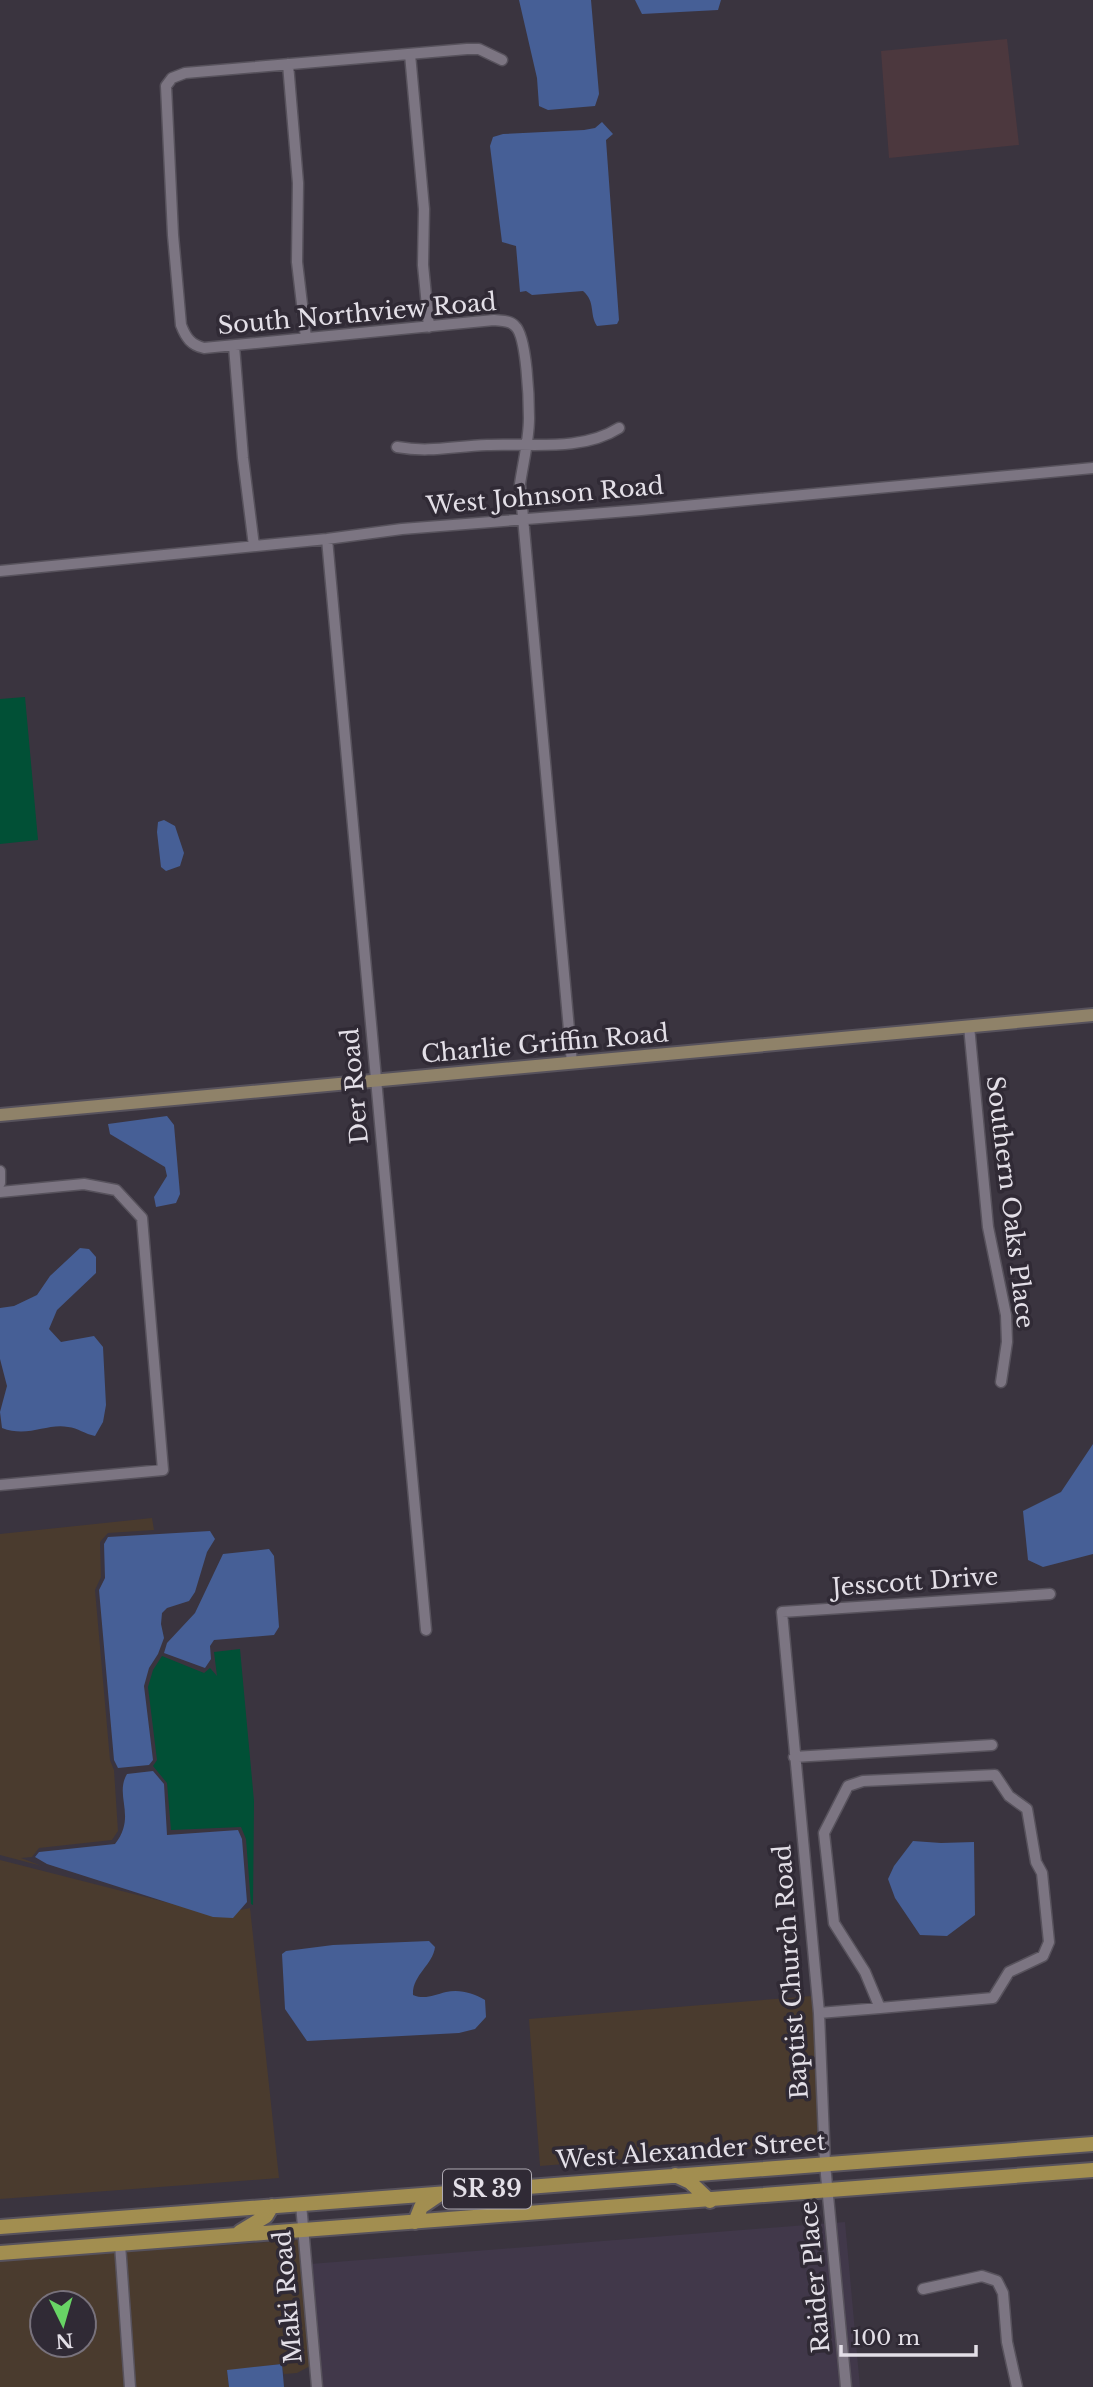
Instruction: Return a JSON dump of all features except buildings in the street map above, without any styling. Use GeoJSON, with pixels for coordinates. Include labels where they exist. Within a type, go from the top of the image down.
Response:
{"type":"FeatureCollection","features":[{"type":"Feature","properties":{"kind":"main road","name":"West Alexander Street"},"geometry":{"type":"LineString","coordinates":[[0,2227],[1093,2144]]}},
{"type":"Feature","properties":{"kind":"main road","name":"West Alexander Street"},"geometry":{"type":"LineString","coordinates":[[0,2253],[1093,2170]]}},
{"type":"Feature","properties":{"kind":"main road"},"geometry":{"type":"LineString","coordinates":[[673,2175],[690,2182],[710,2201]]}},
{"type":"Feature","properties":{"kind":"main road"},"geometry":{"type":"LineString","coordinates":[[415,2222],[421,2207],[441,2193]]}},
{"type":"Feature","properties":{"kind":"main road"},"geometry":{"type":"LineString","coordinates":[[236,2235],[266,2216],[271,2206]]}},
{"type":"Feature","properties":{"kind":"street","name":"South Northview Road"},"geometry":{"type":"LineString","coordinates":[[502,60],[478,49],[288,64],[185,74],[172,78],[166,86],[173,235],[181,325],[194,346],[204,348],[494,320],[509,322],[517,327],[522,336],[529,418],[520,484],[572,1063]]}},
{"type":"Feature","properties":{"kind":"street"},"geometry":{"type":"LineString","coordinates":[[410,54],[424,209],[423,265],[429,327]]}},
{"type":"Feature","properties":{"kind":"street"},"geometry":{"type":"LineString","coordinates":[[288,64],[298,183],[297,262],[306,338]]}},
{"type":"Feature","properties":{"kind":"street"},"geometry":{"type":"LineString","coordinates":[[234,345],[243,458],[254,546]]}},
{"type":"Feature","properties":{"kind":"street"},"geometry":{"type":"LineString","coordinates":[[397,447],[421,451],[488,445],[526,446],[592,440],[605,437],[619,428]]}},
{"type":"Feature","properties":{"kind":"street","name":"West Johnson Road"},"geometry":{"type":"LineString","coordinates":[[0,570],[327,539],[402,529],[1093,468]]}},
{"type":"Feature","properties":{"kind":"street","name":"Der Road"},"geometry":{"type":"LineString","coordinates":[[327,539],[426,1630]]}},
{"type":"Feature","properties":{"kind":"street","name":"Charlie Griffin Road"},"geometry":{"type":"LineString","coordinates":[[0,1115],[1093,1015]]}},
{"type":"Feature","properties":{"kind":"street","name":"Southern Oaks Place"},"geometry":{"type":"LineString","coordinates":[[969,1026],[988,1227],[1006,1315],[1007,1342],[1001,1382]]}},
{"type":"Feature","properties":{"kind":"street"},"geometry":{"type":"LineString","coordinates":[[0,1171],[0,1183]]}},
{"type":"Feature","properties":{"kind":"street"},"geometry":{"type":"LineString","coordinates":[[0,1192],[84,1184],[116,1190],[142,1218],[163,1470],[0,1485]]}},
{"type":"Feature","properties":{"kind":"street","name":"Jesscott Drive"},"geometry":{"type":"LineString","coordinates":[[782,1612],[1050,1594]]}},
{"type":"Feature","properties":{"kind":"street","name":"Baptist Church Road"},"geometry":{"type":"LineString","coordinates":[[782,1612],[819,2013],[825,2164]]}},
{"type":"Feature","properties":{"kind":"street"},"geometry":{"type":"LineString","coordinates":[[794,1757],[992,1745]]}},
{"type":"Feature","properties":{"kind":"street"},"geometry":{"type":"LineString","coordinates":[[819,2013],[880,2008],[993,1998],[1009,1972],[1043,1956],[1049,1942],[1042,1873],[1036,1862],[1027,1809],[1009,1796],[995,1774],[863,1781],[848,1786],[824,1833],[834,1923],[864,1972],[880,2008]]}},
{"type":"Feature","properties":{"kind":"street","name":"Raider Place"},"geometry":{"type":"LineString","coordinates":[[825,2164],[846,2387]]}},
{"type":"Feature","properties":{"kind":"street","name":"Maki Road"},"geometry":{"type":"LineString","coordinates":[[301,2203],[317,2387]]}},
{"type":"Feature","properties":{"kind":"street"},"geometry":{"type":"LineString","coordinates":[[120,2244],[130,2387]]}},
{"type":"Feature","properties":{"kind":"street"},"geometry":{"type":"LineString","coordinates":[[923,2289],[982,2276],[997,2281],[1003,2293],[1007,2342],[1017,2387]]}},
{"type":"Feature","properties":{"kind":"shaded area"},"geometry":{"type":"Polygon","coordinates":[[[1007,39],[1019,145],[889,158],[881,51],[1007,39]]]}},
{"type":"Feature","properties":{"kind":"shaded area"},"geometry":{"type":"Polygon","coordinates":[[[152,1518],[154,1530],[108,1533],[100,1542],[101,1577],[95,1590],[118,1831],[112,1840],[39,1848],[32,1857],[21,1858],[42,1866],[0,1855],[0,1534],[152,1518]]]}},
{"type":"Feature","properties":{"kind":"shaded area"},"geometry":{"type":"Polygon","coordinates":[[[0,1860],[216,1915],[250,1908],[279,2178],[0,2199],[0,1860]]]}},
{"type":"Feature","properties":{"kind":"shaded area"},"geometry":{"type":"Polygon","coordinates":[[[812,1996],[822,2143],[540,2166],[529,2019],[812,1996]]]}},
{"type":"Feature","properties":{"kind":"shaded area"},"geometry":{"type":"Polygon","coordinates":[[[845,2222],[860,2387],[321,2387],[310,2264],[845,2222]]]}},
{"type":"Feature","properties":{"kind":"shaded area"},"geometry":{"type":"Polygon","coordinates":[[[298,2240],[312,2365],[297,2373],[284,2374],[281,2364],[227,2371],[229,2387],[0,2387],[0,2261],[298,2240]]]}},
{"type":"Feature","properties":{"kind":"green space"},"geometry":{"type":"Polygon","coordinates":[[[25,697],[38,840],[0,844],[0,699],[25,697]]]}},
{"type":"Feature","properties":{"kind":"green space"},"geometry":{"type":"Polygon","coordinates":[[[240,1649],[254,1801],[253,1905],[246,1839],[241,1827],[171,1830],[167,1783],[153,1766],[157,1760],[148,1687],[153,1670],[162,1656],[204,1673],[210,1668],[217,1676],[214,1652],[240,1649]]]}},
{"type":"Feature","properties":{"kind":"water"},"geometry":{"type":"Polygon","coordinates":[[[519,0],[591,0],[599,94],[595,106],[548,110],[539,106],[537,78],[519,0]]]}},
{"type":"Feature","properties":{"kind":"water"},"geometry":{"type":"Polygon","coordinates":[[[635,0],[721,0],[718,10],[642,14],[635,0]]]}},
{"type":"Feature","properties":{"kind":"water"},"geometry":{"type":"Polygon","coordinates":[[[602,122],[613,134],[606,140],[619,320],[617,324],[597,326],[590,299],[583,291],[532,295],[526,291],[520,292],[516,246],[502,242],[490,146],[493,137],[503,134],[584,130],[595,128],[602,122]]]}},
{"type":"Feature","properties":{"kind":"water"},"geometry":{"type":"Polygon","coordinates":[[[164,820],[175,826],[184,853],[180,866],[166,871],[161,867],[157,832],[158,822],[164,820]]]}},
{"type":"Feature","properties":{"kind":"water"},"geometry":{"type":"Polygon","coordinates":[[[167,1116],[174,1125],[180,1194],[176,1203],[156,1207],[154,1197],[167,1176],[165,1167],[110,1134],[108,1124],[167,1116]]]}},
{"type":"Feature","properties":{"kind":"water"},"geometry":{"type":"Polygon","coordinates":[[[80,1248],[89,1249],[96,1257],[96,1273],[57,1310],[49,1329],[61,1342],[94,1336],[103,1347],[106,1405],[103,1422],[95,1436],[60,1426],[20,1432],[2,1428],[0,1412],[7,1386],[0,1359],[0,1308],[14,1306],[37,1295],[50,1276],[80,1248]]]}},
{"type":"Feature","properties":{"kind":"water"},"geometry":{"type":"Polygon","coordinates":[[[1093,1444],[1093,1554],[1043,1567],[1028,1560],[1023,1511],[1061,1492],[1093,1444]]]}},
{"type":"Feature","properties":{"kind":"water"},"geometry":{"type":"Polygon","coordinates":[[[210,1531],[215,1539],[207,1552],[195,1592],[189,1601],[167,1608],[162,1613],[164,1638],[149,1668],[144,1686],[153,1760],[149,1765],[118,1768],[114,1760],[99,1590],[105,1578],[104,1544],[108,1537],[210,1531]]]}},
{"type":"Feature","properties":{"kind":"water"},"geometry":{"type":"Polygon","coordinates":[[[269,1549],[274,1556],[279,1627],[274,1635],[214,1640],[210,1646],[211,1659],[205,1668],[164,1653],[167,1643],[195,1613],[223,1554],[269,1549]]]}},
{"type":"Feature","properties":{"kind":"water"},"geometry":{"type":"Polygon","coordinates":[[[153,1771],[164,1784],[167,1835],[238,1830],[242,1839],[247,1902],[233,1918],[213,1917],[47,1864],[35,1857],[39,1852],[115,1844],[124,1824],[123,1790],[127,1774],[153,1771]]]}},
{"type":"Feature","properties":{"kind":"water"},"geometry":{"type":"Polygon","coordinates":[[[913,1841],[974,1842],[975,1915],[947,1936],[920,1935],[895,1898],[888,1879],[894,1866],[913,1841]]]}},
{"type":"Feature","properties":{"kind":"water"},"geometry":{"type":"Polygon","coordinates":[[[429,1941],[435,1947],[431,1959],[416,1982],[413,1995],[426,1997],[456,1991],[485,2000],[486,2017],[475,2029],[459,2033],[307,2041],[285,2009],[282,1954],[286,1951],[333,1945],[429,1941]]]}},
{"type":"Feature","properties":{"kind":"water"},"geometry":{"type":"Polygon","coordinates":[[[282,2364],[284,2387],[229,2387],[227,2370],[282,2364]]]}}]}
